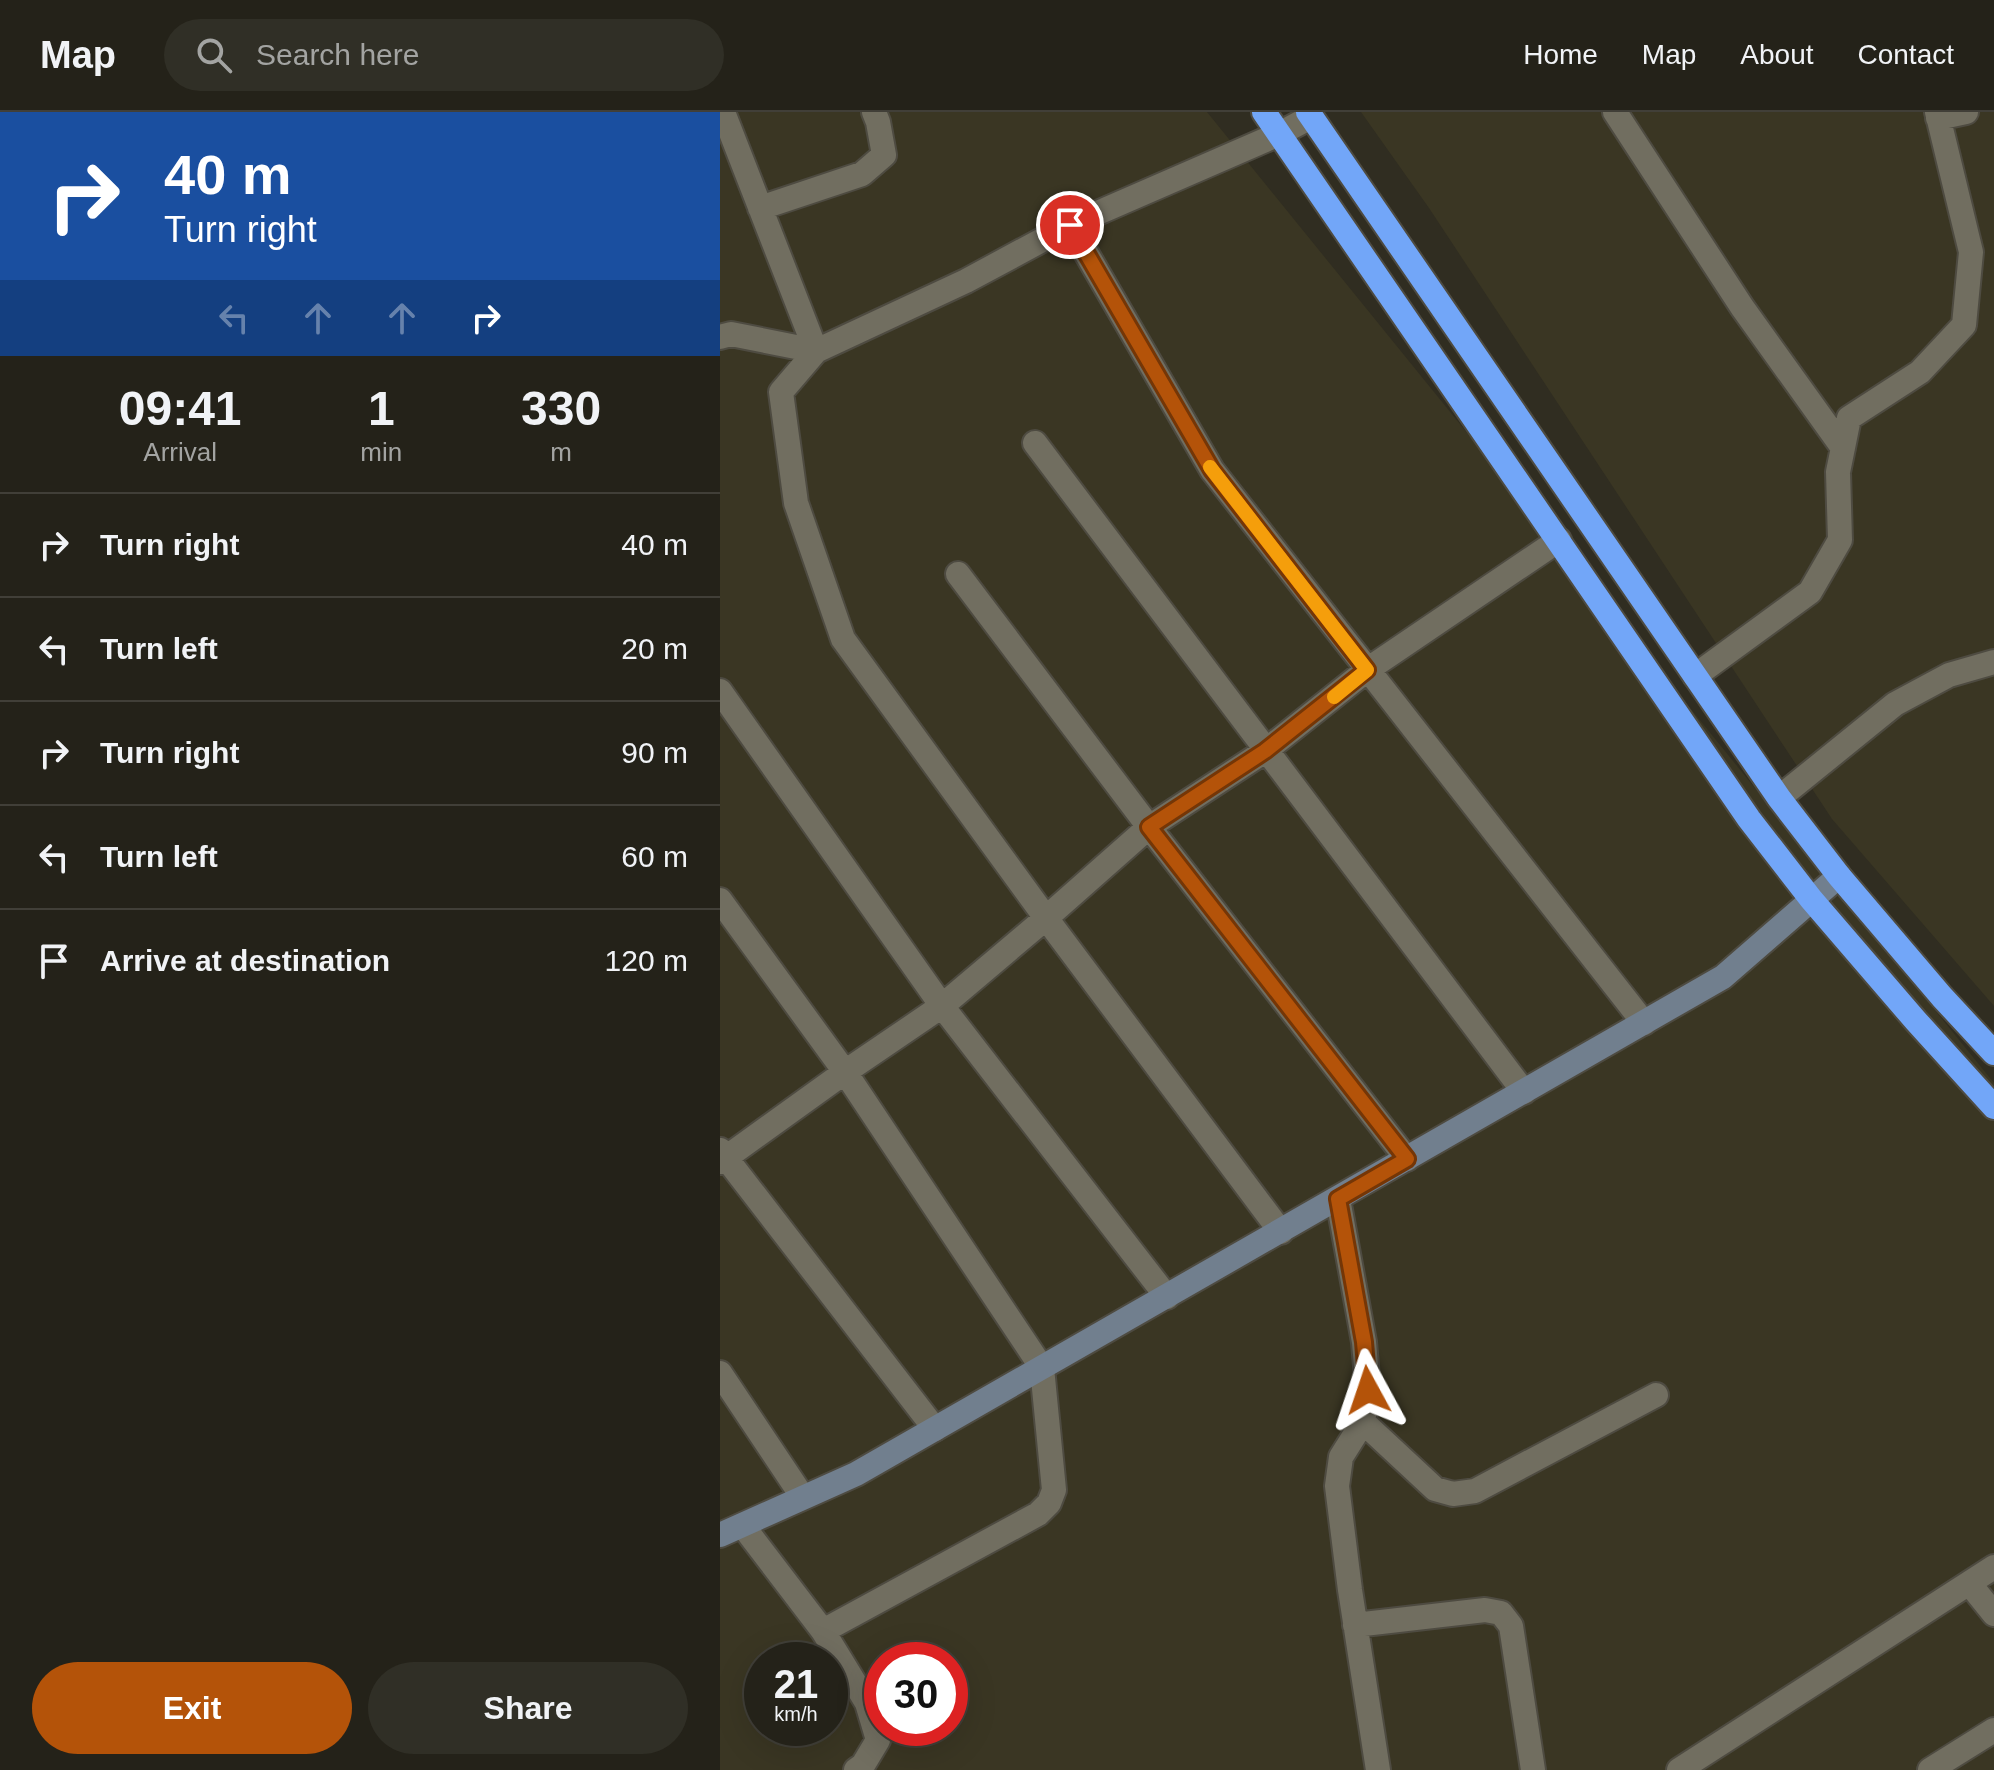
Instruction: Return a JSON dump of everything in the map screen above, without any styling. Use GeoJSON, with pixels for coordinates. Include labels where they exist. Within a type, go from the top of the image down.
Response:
{"type":"FeatureCollection","features":[{"type":"Feature","properties":{"kind":"highway"},"geometry":{"type":"LineString","coordinates":[[1264,112],[1749,819],[1811,899],[1994,1107]]}},
{"type":"Feature","properties":{"kind":"highway"},"geometry":{"type":"LineString","coordinates":[[1310,114],[1779,798],[1839,876],[1994,1053]]}},
{"type":"Feature","properties":{"kind":"street"},"geometry":{"type":"LineString","coordinates":[[723,112],[816,351]]}},
{"type":"Feature","properties":{"kind":"street"},"geometry":{"type":"LineString","coordinates":[[760,208],[862,174],[884,155],[874,112]]}},
{"type":"Feature","properties":{"kind":"street"},"geometry":{"type":"LineString","coordinates":[[1615,112],[1742,307],[1843,448]]}},
{"type":"Feature","properties":{"kind":"street"},"geometry":{"type":"LineString","coordinates":[[1695,676],[1810,592],[1840,540],[1838,472],[1849,418],[1920,372],[1964,325],[1971,252],[1937,115],[1966,112]]}},
{"type":"Feature","properties":{"kind":"street"},"geometry":{"type":"LineString","coordinates":[[1281,1232],[1046,918],[843,639],[796,503],[781,392],[816,351],[966,281],[1070,225],[1279,134],[1310,114]]}},
{"type":"Feature","properties":{"kind":"street"},"geometry":{"type":"LineString","coordinates":[[1070,225],[1212,470],[1644,1023]]}},
{"type":"Feature","properties":{"kind":"street"},"geometry":{"type":"LineString","coordinates":[[720,337],[731,334],[816,351]]}},
{"type":"Feature","properties":{"kind":"street"},"geometry":{"type":"LineString","coordinates":[[1035,443],[1524,1092]]}},
{"type":"Feature","properties":{"kind":"street"},"geometry":{"type":"LineString","coordinates":[[935,1429],[722,1157],[942,1006],[1149,827],[1265,751],[1367,670],[1559,540]]}},
{"type":"Feature","properties":{"kind":"street"},"geometry":{"type":"LineString","coordinates":[[958,574],[1149,827],[1407,1159]]}},
{"type":"Feature","properties":{"kind":"street"},"geometry":{"type":"LineString","coordinates":[[1779,798],[1895,704],[1949,675],[1994,662]]}},
{"type":"Feature","properties":{"kind":"street"},"geometry":{"type":"LineString","coordinates":[[720,691],[942,1006],[1167,1297]]}},
{"type":"Feature","properties":{"kind":"street"},"geometry":{"type":"LineString","coordinates":[[720,1535],[856,1474],[1723,977],[1839,876]]}},
{"type":"Feature","properties":{"kind":"street"},"geometry":{"type":"LineString","coordinates":[[720,900],[845,1072],[1042,1368],[1054,1490],[1049,1503],[1038,1514],[823,1631]]}},
{"type":"Feature","properties":{"kind":"street"},"geometry":{"type":"LineString","coordinates":[[1338,1199],[1364,1342],[1368,1390],[1363,1422],[1341,1457],[1337,1486],[1378,1770]]}},
{"type":"Feature","properties":{"kind":"street"},"geometry":{"type":"LineString","coordinates":[[720,1373],[802,1496]]}},
{"type":"Feature","properties":{"kind":"street"},"geometry":{"type":"LineString","coordinates":[[1363,1422],[1435,1489],[1453,1494],[1475,1491],[1656,1395]]}},
{"type":"Feature","properties":{"kind":"street"},"geometry":{"type":"LineString","coordinates":[[743,1526],[823,1631],[867,1703],[878,1740],[863,1765],[856,1770]]}},
{"type":"Feature","properties":{"kind":"street"},"geometry":{"type":"LineString","coordinates":[[1679,1770],[1994,1567]]}},
{"type":"Feature","properties":{"kind":"street"},"geometry":{"type":"LineString","coordinates":[[1969,1583],[1994,1614]]}},
{"type":"Feature","properties":{"kind":"street"},"geometry":{"type":"LineString","coordinates":[[1355,1625],[1485,1610],[1501,1613],[1511,1626],[1533,1770]]}},
{"type":"Feature","properties":{"kind":"street"},"geometry":{"type":"LineString","coordinates":[[1930,1770],[1994,1730]]}},
{"type":"Feature","properties":{"kind":"shaded area"},"geometry":{"type":"Polygon","coordinates":[[[720,112],[1207,112],[1994,1083],[1994,1770],[720,1770],[720,112]]]}},
{"type":"Feature","properties":{"kind":"shaded area"},"geometry":{"type":"Polygon","coordinates":[[[1361,112],[1994,112],[1994,1006],[1832,819],[1429,208],[1361,112]]]}},
{"type":"Feature","properties":{"kind":"slow traffic"},"geometry":{"type":"LineString","coordinates":[[1210,467],[1367,670],[1334,697]]}},
{"type":"Feature","properties":{"kind":"route"},"geometry":{"type":"LineString","coordinates":[[1070,225],[1212,470],[1367,670],[1265,751],[1149,827],[1407,1159],[1338,1199],[1364,1342],[1368,1390]]}}]}
